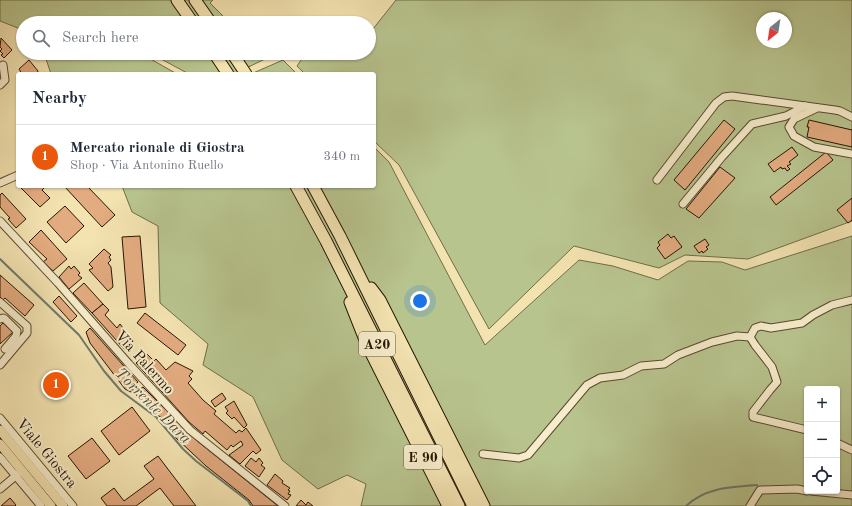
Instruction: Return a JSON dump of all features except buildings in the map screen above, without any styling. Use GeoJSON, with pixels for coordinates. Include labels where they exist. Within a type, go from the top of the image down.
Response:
{"type":"FeatureCollection","features":[{"type":"Feature","properties":{"kind":"highway"},"geometry":{"type":"LineString","coordinates":[[177,0],[189,16]]}},
{"type":"Feature","properties":{"kind":"highway"},"geometry":{"type":"LineString","coordinates":[[195,0],[206,16]]}},
{"type":"Feature","properties":{"kind":"highway"},"geometry":{"type":"LineString","coordinates":[[219,60],[227,72]]}},
{"type":"Feature","properties":{"kind":"highway"},"geometry":{"type":"LineString","coordinates":[[237,60],[245,72]]}},
{"type":"Feature","properties":{"kind":"highway","name":"A20"},"geometry":{"type":"LineString","coordinates":[[297,188],[326,241],[459,506]]}},
{"type":"Feature","properties":{"kind":"highway","name":"A20"},"geometry":{"type":"LineString","coordinates":[[314,188],[340,236],[473,506]]}},
{"type":"Feature","properties":{"kind":"highway"},"geometry":{"type":"LineString","coordinates":[[354,265],[380,300],[484,506]]}},
{"type":"Feature","properties":{"kind":"highway","name":"E 90"},"geometry":{"type":"LineString","coordinates":[[341,272],[348,297],[366,345],[448,506]]}},
{"type":"Feature","properties":{"kind":"main road","name":"Viale Giostra"},"geometry":{"type":"LineString","coordinates":[[0,430],[52,506]]}},
{"type":"Feature","properties":{"kind":"main road","name":"Viale Giostra"},"geometry":{"type":"LineString","coordinates":[[0,444],[63,506]]}},
{"type":"Feature","properties":{"kind":"street"},"geometry":{"type":"LineString","coordinates":[[0,85],[5,80],[3,65]]}},
{"type":"Feature","properties":{"kind":"street"},"geometry":{"type":"LineString","coordinates":[[657,180],[720,99],[732,96],[840,111],[852,117]]}},
{"type":"Feature","properties":{"kind":"street"},"geometry":{"type":"LineString","coordinates":[[683,204],[722,156],[752,124],[786,116],[805,106]]}},
{"type":"Feature","properties":{"kind":"street"},"geometry":{"type":"LineString","coordinates":[[817,108],[794,119],[789,127],[794,136],[814,147],[852,154]]}},
{"type":"Feature","properties":{"kind":"street"},"geometry":{"type":"LineString","coordinates":[[0,182],[16,177]]}},
{"type":"Feature","properties":{"kind":"street","name":"Via Palermo"},"geometry":{"type":"LineString","coordinates":[[0,221],[58,283],[129,364],[190,430],[285,506]]}},
{"type":"Feature","properties":{"kind":"street"},"geometry":{"type":"LineString","coordinates":[[750,337],[755,328],[761,326],[771,328],[802,323],[813,315],[832,305],[852,300]]}},
{"type":"Feature","properties":{"kind":"street"},"geometry":{"type":"LineString","coordinates":[[0,302],[27,326],[28,330],[0,365]]}},
{"type":"Feature","properties":{"kind":"street"},"geometry":{"type":"LineString","coordinates":[[0,319],[5,319],[14,328],[17,334],[5,349]]}},
{"type":"Feature","properties":{"kind":"street"},"geometry":{"type":"LineString","coordinates":[[483,454],[519,458],[528,455],[587,385],[600,378],[623,375],[641,366],[664,364],[678,355],[712,342],[737,336],[750,337]]}},
{"type":"Feature","properties":{"kind":"street"},"geometry":{"type":"LineString","coordinates":[[750,337],[772,367],[777,382],[753,412],[753,417],[804,429]]}},
{"type":"Feature","properties":{"kind":"street","name":"Viale Giostra"},"geometry":{"type":"LineString","coordinates":[[0,418],[25,467],[73,506]]}},
{"type":"Feature","properties":{"kind":"street"},"geometry":{"type":"LineString","coordinates":[[840,444],[852,450]]}},
{"type":"Feature","properties":{"kind":"street"},"geometry":{"type":"LineString","coordinates":[[0,457],[25,467],[40,506]]}},
{"type":"Feature","properties":{"kind":"street"},"geometry":{"type":"LineString","coordinates":[[0,489],[25,467]]}},
{"type":"Feature","properties":{"kind":"street"},"geometry":{"type":"LineString","coordinates":[[750,506],[760,490],[797,489],[804,490]]}},
{"type":"Feature","properties":{"kind":"street"},"geometry":{"type":"LineString","coordinates":[[840,494],[852,495]]}},
{"type":"Feature","properties":{"kind":"green space"},"geometry":{"type":"Polygon","coordinates":[[[0,0],[213,0],[210,3],[223,16],[16,16],[16,27],[0,21],[0,0]]]}},
{"type":"Feature","properties":{"kind":"green space"},"geometry":{"type":"Polygon","coordinates":[[[396,0],[852,0],[852,221],[748,259],[685,255],[659,268],[574,246],[489,329],[399,165],[376,143],[376,72],[303,72],[297,66],[301,60],[376,60],[376,25],[396,0]]]}},
{"type":"Feature","properties":{"kind":"green space"},"geometry":{"type":"Polygon","coordinates":[[[46,60],[152,60],[173,72],[50,72],[46,60]]]}},
{"type":"Feature","properties":{"kind":"green space"},"geometry":{"type":"Polygon","coordinates":[[[163,60],[263,60],[238,72],[185,72],[163,60]]]}},
{"type":"Feature","properties":{"kind":"green space"},"geometry":{"type":"Polygon","coordinates":[[[283,60],[295,72],[256,72],[283,60]]]}},
{"type":"Feature","properties":{"kind":"green space"},"geometry":{"type":"Polygon","coordinates":[[[376,149],[389,162],[485,345],[579,260],[613,266],[658,280],[688,261],[722,262],[745,270],[852,236],[852,506],[361,506],[366,484],[347,475],[318,489],[282,460],[253,397],[203,365],[208,344],[160,303],[158,226],[132,212],[123,188],[376,188],[376,149]]]}},
{"type":"Feature","properties":{"kind":"waterway","name":"Torrente Dara"},"geometry":{"type":"LineString","coordinates":[[0,259],[79,335],[104,371],[121,391],[156,417],[183,449],[196,461],[248,501],[251,506]]}},
{"type":"Feature","properties":{"kind":"waterway","name":"Torrente Dara"},"geometry":{"type":"LineString","coordinates":[[686,506],[702,495],[720,489],[757,485]]}},
{"type":"Feature","properties":{"kind":"place","name":"Mercato rionale di Giostra"},"geometry":{"type":"Point","coordinates":[56,385]}}]}
